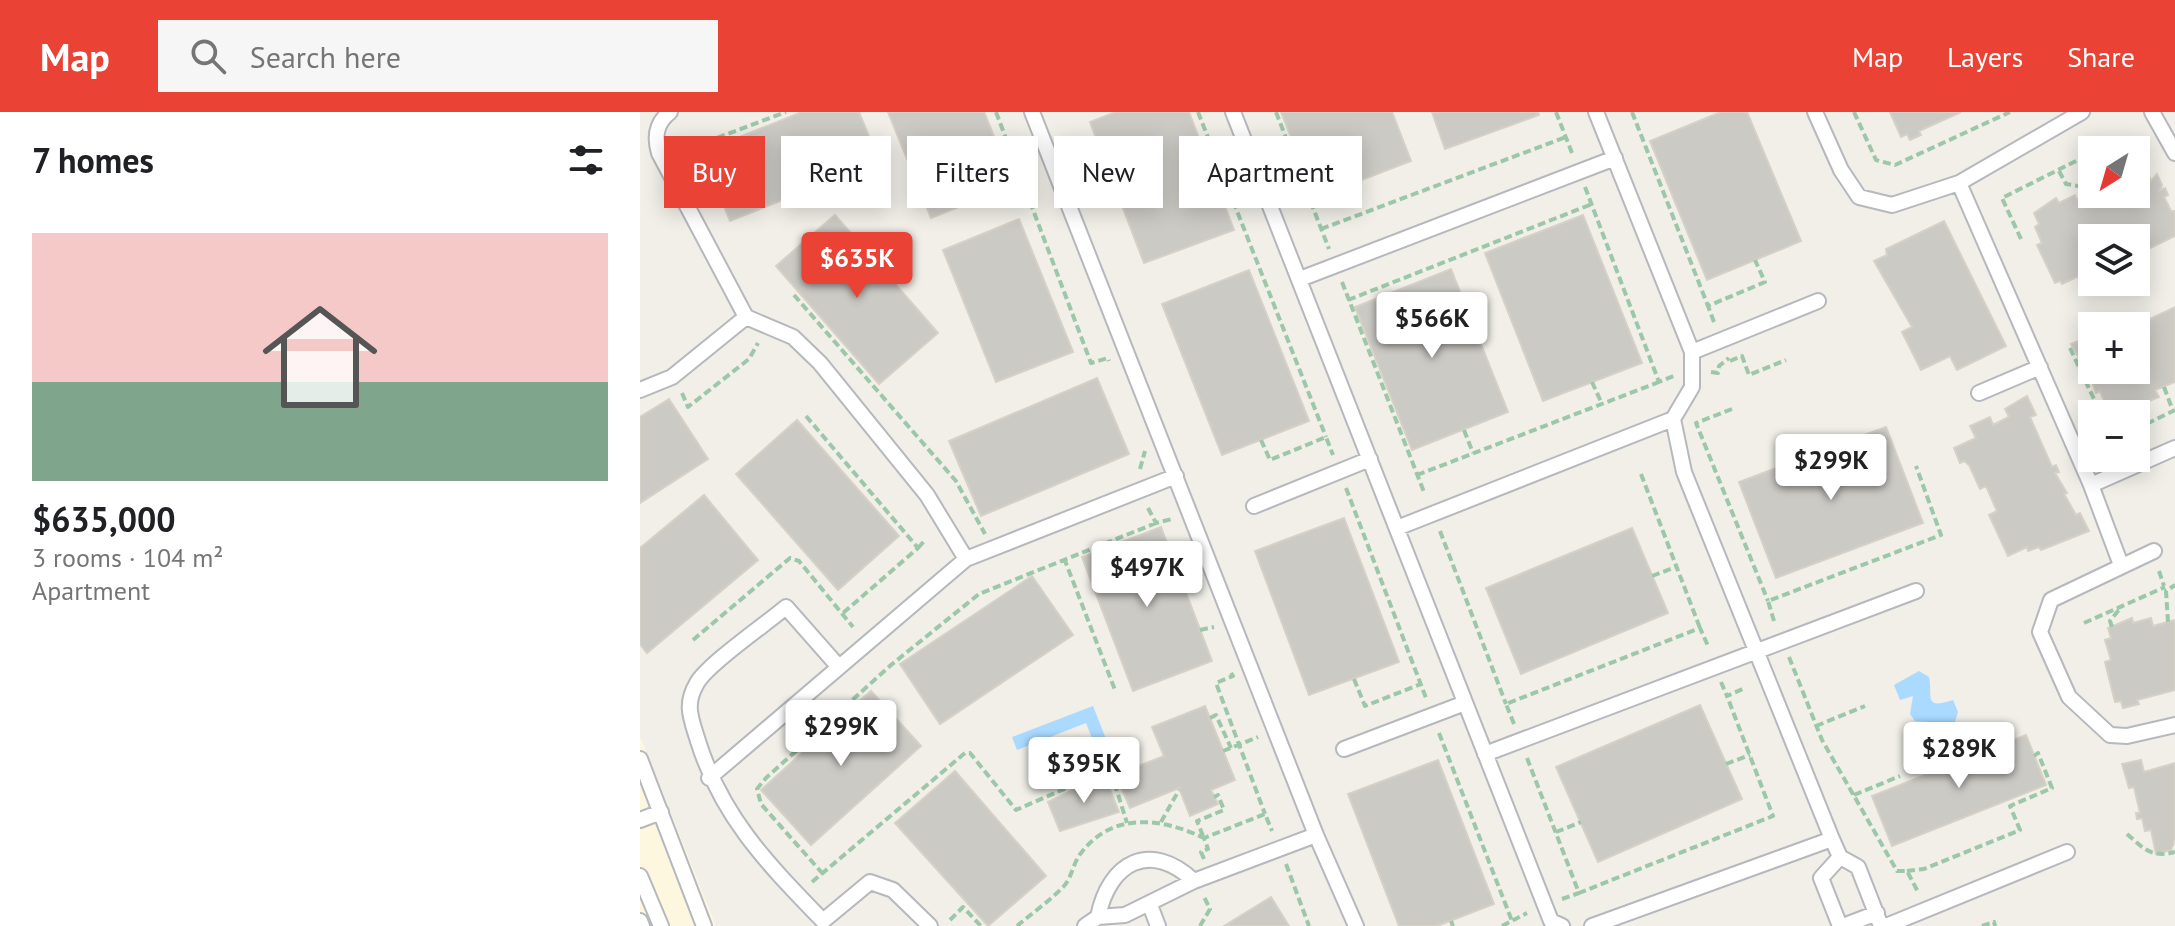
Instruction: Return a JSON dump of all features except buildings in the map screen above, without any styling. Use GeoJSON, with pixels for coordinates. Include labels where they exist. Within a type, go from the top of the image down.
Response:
{"type":"FeatureCollection","features":[{"type":"Feature","properties":{"kind":"lane"},"geometry":{"type":"LineString","coordinates":[[670,112],[657,128],[655,141],[659,153],[746,317],[793,337],[820,363],[927,495],[966,559]]}},
{"type":"Feature","properties":{"kind":"lane"},"geometry":{"type":"LineString","coordinates":[[1032,112],[1277,729],[1316,835],[1356,926]]}},
{"type":"Feature","properties":{"kind":"lane"},"geometry":{"type":"LineString","coordinates":[[1233,112],[1551,921],[1562,926]]}},
{"type":"Feature","properties":{"kind":"lane"},"geometry":{"type":"LineString","coordinates":[[1397,528],[1673,419],[1692,387],[1692,352],[1596,112]]}},
{"type":"Feature","properties":{"kind":"lane"},"geometry":{"type":"LineString","coordinates":[[1815,112],[1841,170],[1859,197],[1892,205],[1959,183],[2082,112]]}},
{"type":"Feature","properties":{"kind":"lane"},"geometry":{"type":"LineString","coordinates":[[2152,112],[2175,153]]}},
{"type":"Feature","properties":{"kind":"lane"},"geometry":{"type":"LineString","coordinates":[[1300,279],[1615,158]]}},
{"type":"Feature","properties":{"kind":"lane"},"geometry":{"type":"LineString","coordinates":[[1959,183],[2091,485],[2121,565]]}},
{"type":"Feature","properties":{"kind":"lane"},"geometry":{"type":"LineString","coordinates":[[1692,352],[1818,301]]}},
{"type":"Feature","properties":{"kind":"lane"},"geometry":{"type":"LineString","coordinates":[[640,390],[672,377],[746,317]]}},
{"type":"Feature","properties":{"kind":"lane"},"geometry":{"type":"LineString","coordinates":[[1979,393],[2040,367]]}},
{"type":"Feature","properties":{"kind":"lane"},"geometry":{"type":"LineString","coordinates":[[1673,419],[1684,472],[1832,839],[1840,857],[1858,867],[1881,922]]}},
{"type":"Feature","properties":{"kind":"lane"},"geometry":{"type":"LineString","coordinates":[[2091,485],[2175,448]]}},
{"type":"Feature","properties":{"kind":"lane"},"geometry":{"type":"LineString","coordinates":[[1254,506],[1370,459]]}},
{"type":"Feature","properties":{"kind":"lane"},"geometry":{"type":"LineString","coordinates":[[709,778],[966,559],[1176,476]]}},
{"type":"Feature","properties":{"kind":"lane"},"geometry":{"type":"LineString","coordinates":[[2154,551],[2051,600],[2040,632],[2069,697],[2110,735],[2127,736],[2175,725]]}},
{"type":"Feature","properties":{"kind":"lane"},"geometry":{"type":"LineString","coordinates":[[1485,754],[1755,649],[1916,591]]}},
{"type":"Feature","properties":{"kind":"lane"},"geometry":{"type":"LineString","coordinates":[[838,666],[786,607],[714,667],[698,682],[687,709],[709,778],[742,833],[823,921],[870,882],[893,890],[930,926]]}},
{"type":"Feature","properties":{"kind":"lane"},"geometry":{"type":"LineString","coordinates":[[1344,749],[1465,703]]}},
{"type":"Feature","properties":{"kind":"lane"},"geometry":{"type":"LineString","coordinates":[[641,766],[704,926]]}},
{"type":"Feature","properties":{"kind":"lane"},"geometry":{"type":"LineString","coordinates":[[640,820],[661,812]]}},
{"type":"Feature","properties":{"kind":"lane"},"geometry":{"type":"LineString","coordinates":[[1092,922],[1125,915],[1194,881],[1316,835]]}},
{"type":"Feature","properties":{"kind":"lane"},"geometry":{"type":"LineString","coordinates":[[1592,926],[1832,839]]}},
{"type":"Feature","properties":{"kind":"lane"},"geometry":{"type":"LineString","coordinates":[[1840,857],[1821,878],[1842,926],[1881,922],[2067,852]]}},
{"type":"Feature","properties":{"kind":"lane"},"geometry":{"type":"LineString","coordinates":[[1092,922],[1102,896],[1117,873],[1137,861],[1156,859],[1178,865],[1194,881]]}},
{"type":"Feature","properties":{"kind":"lane"},"geometry":{"type":"LineString","coordinates":[[640,876],[661,926]]}},
{"type":"Feature","properties":{"kind":"lane"},"geometry":{"type":"LineString","coordinates":[[1150,905],[1159,924]]}},
{"type":"Feature","properties":{"kind":"path"},"geometry":{"type":"LineString","coordinates":[[722,136],[786,112]]}},
{"type":"Feature","properties":{"kind":"path"},"geometry":{"type":"LineString","coordinates":[[996,112],[1091,363],[1108,358],[1113,371]]}},
{"type":"Feature","properties":{"kind":"path"},"geometry":{"type":"LineString","coordinates":[[1198,112],[1334,458]]}},
{"type":"Feature","properties":{"kind":"path"},"geometry":{"type":"LineString","coordinates":[[1276,112],[1329,249]]}},
{"type":"Feature","properties":{"kind":"path"},"geometry":{"type":"LineString","coordinates":[[1556,112],[1572,153]]}},
{"type":"Feature","properties":{"kind":"path"},"geometry":{"type":"LineString","coordinates":[[1632,112],[1715,324]]}},
{"type":"Feature","properties":{"kind":"path"},"geometry":{"type":"LineString","coordinates":[[1854,112],[1876,160],[1895,165],[2010,112]]}},
{"type":"Feature","properties":{"kind":"path"},"geometry":{"type":"LineString","coordinates":[[1321,229],[1566,137]]}},
{"type":"Feature","properties":{"kind":"path"},"geometry":{"type":"LineString","coordinates":[[2021,239],[2002,198],[2078,160]]}},
{"type":"Feature","properties":{"kind":"path"},"geometry":{"type":"LineString","coordinates":[[2059,171],[2066,184],[2078,186]]}},
{"type":"Feature","properties":{"kind":"path"},"geometry":{"type":"LineString","coordinates":[[1584,184],[1659,382]]}},
{"type":"Feature","properties":{"kind":"path"},"geometry":{"type":"LineString","coordinates":[[1348,300],[1592,204]]}},
{"type":"Feature","properties":{"kind":"path"},"geometry":{"type":"LineString","coordinates":[[1708,306],[1765,282],[1755,260]]}},
{"type":"Feature","properties":{"kind":"path"},"geometry":{"type":"LineString","coordinates":[[1341,280],[1424,492]]}},
{"type":"Feature","properties":{"kind":"path"},"geometry":{"type":"LineString","coordinates":[[794,295],[956,481],[984,534],[999,528]]}},
{"type":"Feature","properties":{"kind":"path"},"geometry":{"type":"LineString","coordinates":[[669,396],[681,390],[688,407],[749,359],[759,341]]}},
{"type":"Feature","properties":{"kind":"path"},"geometry":{"type":"LineString","coordinates":[[2070,348],[2094,400]]}},
{"type":"Feature","properties":{"kind":"path"},"geometry":{"type":"LineString","coordinates":[[1711,372],[1718,373],[1719,366],[1729,358],[1742,356],[1749,375],[1786,360]]}},
{"type":"Feature","properties":{"kind":"path"},"geometry":{"type":"LineString","coordinates":[[1417,475],[1678,374]]}},
{"type":"Feature","properties":{"kind":"path"},"geometry":{"type":"LineString","coordinates":[[1592,382],[1602,404]]}},
{"type":"Feature","properties":{"kind":"path"},"geometry":{"type":"LineString","coordinates":[[2150,422],[2174,410],[2164,387]]}},
{"type":"Feature","properties":{"kind":"path"},"geometry":{"type":"LineString","coordinates":[[1732,409],[1696,423],[1774,621]]}},
{"type":"Feature","properties":{"kind":"path"},"geometry":{"type":"LineString","coordinates":[[806,416],[918,548]]}},
{"type":"Feature","properties":{"kind":"path"},"geometry":{"type":"LineString","coordinates":[[1464,430],[1473,453]]}},
{"type":"Feature","properties":{"kind":"path"},"geometry":{"type":"LineString","coordinates":[[1261,440],[1270,460],[1326,437]]}},
{"type":"Feature","properties":{"kind":"path"},"geometry":{"type":"LineString","coordinates":[[1135,474],[1145,460],[1139,438]]}},
{"type":"Feature","properties":{"kind":"path"},"geometry":{"type":"LineString","coordinates":[[1768,601],[1941,535],[1916,466]]}},
{"type":"Feature","properties":{"kind":"path"},"geometry":{"type":"LineString","coordinates":[[1641,474],[1708,646]]}},
{"type":"Feature","properties":{"kind":"path"},"geometry":{"type":"LineString","coordinates":[[1346,488],[1428,702]]}},
{"type":"Feature","properties":{"kind":"path"},"geometry":{"type":"LineString","coordinates":[[1148,508],[1156,523]]}},
{"type":"Feature","properties":{"kind":"path"},"geometry":{"type":"LineString","coordinates":[[823,874],[761,804],[757,789],[891,665],[979,594],[1171,517],[1176,529]]}},
{"type":"Feature","properties":{"kind":"path"},"geometry":{"type":"LineString","coordinates":[[1437,524],[1514,724]]}},
{"type":"Feature","properties":{"kind":"path"},"geometry":{"type":"LineString","coordinates":[[842,614],[926,539]]}},
{"type":"Feature","properties":{"kind":"path"},"geometry":{"type":"LineString","coordinates":[[1177,569],[1190,563],[1186,553]]}},
{"type":"Feature","properties":{"kind":"path"},"geometry":{"type":"LineString","coordinates":[[1064,558],[1115,690]]}},
{"type":"Feature","properties":{"kind":"path"},"geometry":{"type":"LineString","coordinates":[[1652,576],[1676,567]]}},
{"type":"Feature","properties":{"kind":"path"},"geometry":{"type":"LineString","coordinates":[[2159,571],[2166,589],[2168,622]]}},
{"type":"Feature","properties":{"kind":"path"},"geometry":{"type":"LineString","coordinates":[[2084,623],[2175,585]]}},
{"type":"Feature","properties":{"kind":"path"},"geometry":{"type":"LineString","coordinates":[[2112,627],[2110,621],[2123,605]]}},
{"type":"Feature","properties":{"kind":"path"},"geometry":{"type":"LineString","coordinates":[[1200,630],[1214,625],[1218,638]]}},
{"type":"Feature","properties":{"kind":"path"},"geometry":{"type":"LineString","coordinates":[[1506,704],[1700,628]]}},
{"type":"Feature","properties":{"kind":"path"},"geometry":{"type":"LineString","coordinates":[[1787,651],[1816,726],[1897,871],[1924,869],[2020,830],[2010,806],[2052,788],[2038,753],[2034,756]]}},
{"type":"Feature","properties":{"kind":"path"},"geometry":{"type":"LineString","coordinates":[[885,658],[891,665]]}},
{"type":"Feature","properties":{"kind":"path"},"geometry":{"type":"LineString","coordinates":[[1228,663],[1233,676],[1216,683],[1273,833]]}},
{"type":"Feature","properties":{"kind":"path"},"geometry":{"type":"LineString","coordinates":[[1560,900],[1773,816],[1718,675]]}},
{"type":"Feature","properties":{"kind":"path"},"geometry":{"type":"LineString","coordinates":[[1354,679],[1365,706],[1421,684]]}},
{"type":"Feature","properties":{"kind":"path"},"geometry":{"type":"LineString","coordinates":[[1727,696],[1745,688]]}},
{"type":"Feature","properties":{"kind":"path"},"geometry":{"type":"LineString","coordinates":[[1816,726],[1865,706]]}},
{"type":"Feature","properties":{"kind":"path"},"geometry":{"type":"LineString","coordinates":[[1210,718],[1216,715],[1231,748]]}},
{"type":"Feature","properties":{"kind":"path"},"geometry":{"type":"LineString","coordinates":[[1223,751],[1277,729]]}},
{"type":"Feature","properties":{"kind":"path"},"geometry":{"type":"LineString","coordinates":[[1439,733],[1512,921]]}},
{"type":"Feature","properties":{"kind":"path"},"geometry":{"type":"LineString","coordinates":[[1524,751],[1579,893]]}},
{"type":"Feature","properties":{"kind":"path"},"geometry":{"type":"LineString","coordinates":[[804,889],[965,753],[970,753],[1016,810],[1110,769],[1127,823]]}},
{"type":"Feature","properties":{"kind":"path"},"geometry":{"type":"LineString","coordinates":[[1726,764],[1750,755]]}},
{"type":"Feature","properties":{"kind":"path"},"geometry":{"type":"LineString","coordinates":[[1854,795],[1900,776]]}},
{"type":"Feature","properties":{"kind":"path"},"geometry":{"type":"LineString","coordinates":[[1161,822],[1179,790]]}},
{"type":"Feature","properties":{"kind":"path"},"geometry":{"type":"LineString","coordinates":[[1204,859],[1201,852],[1208,849],[1197,821],[1224,810],[1218,795],[1214,797]]}},
{"type":"Feature","properties":{"kind":"path"},"geometry":{"type":"LineString","coordinates":[[1017,926],[1066,884],[1080,854],[1108,830],[1127,823],[1161,822],[1204,838],[1265,814]]}},
{"type":"Feature","properties":{"kind":"path"},"geometry":{"type":"LineString","coordinates":[[1556,832],[1581,822]]}},
{"type":"Feature","properties":{"kind":"path"},"geometry":{"type":"LineString","coordinates":[[2127,834],[2157,857],[2175,852]]}},
{"type":"Feature","properties":{"kind":"path"},"geometry":{"type":"LineString","coordinates":[[1285,862],[1309,926]]}},
{"type":"Feature","properties":{"kind":"path"},"geometry":{"type":"LineString","coordinates":[[1907,871],[1918,892]]}},
{"type":"Feature","properties":{"kind":"path"},"geometry":{"type":"LineString","coordinates":[[1200,926],[1210,909],[1203,896]]}},
{"type":"Feature","properties":{"kind":"path"},"geometry":{"type":"LineString","coordinates":[[950,920],[963,907],[981,926]]}},
{"type":"Feature","properties":{"kind":"path"},"geometry":{"type":"LineString","coordinates":[[1502,926],[1529,912]]}},
{"type":"Feature","properties":{"kind":"path"},"geometry":{"type":"LineString","coordinates":[[1982,926],[1994,922],[1995,926]]}},
{"type":"Feature","properties":{"kind":"shaded area"},"geometry":{"type":"Polygon","coordinates":[[[640,736],[716,926],[640,926],[640,736]]]}},
{"type":"Feature","properties":{"kind":"water"},"geometry":{"type":"Polygon","coordinates":[[[1919,671],[1929,677],[1933,702],[1953,700],[1958,712],[1955,722],[1964,741],[1953,744],[1950,739],[1940,740],[1935,752],[1925,754],[1921,739],[1930,728],[1928,722],[1915,721],[1910,714],[1913,696],[1900,700],[1894,685],[1919,671]]]}},
{"type":"Feature","properties":{"kind":"water"},"geometry":{"type":"Polygon","coordinates":[[[1093,706],[1112,754],[1100,758],[1086,723],[1017,750],[1012,737],[1093,706]]]}}]}
